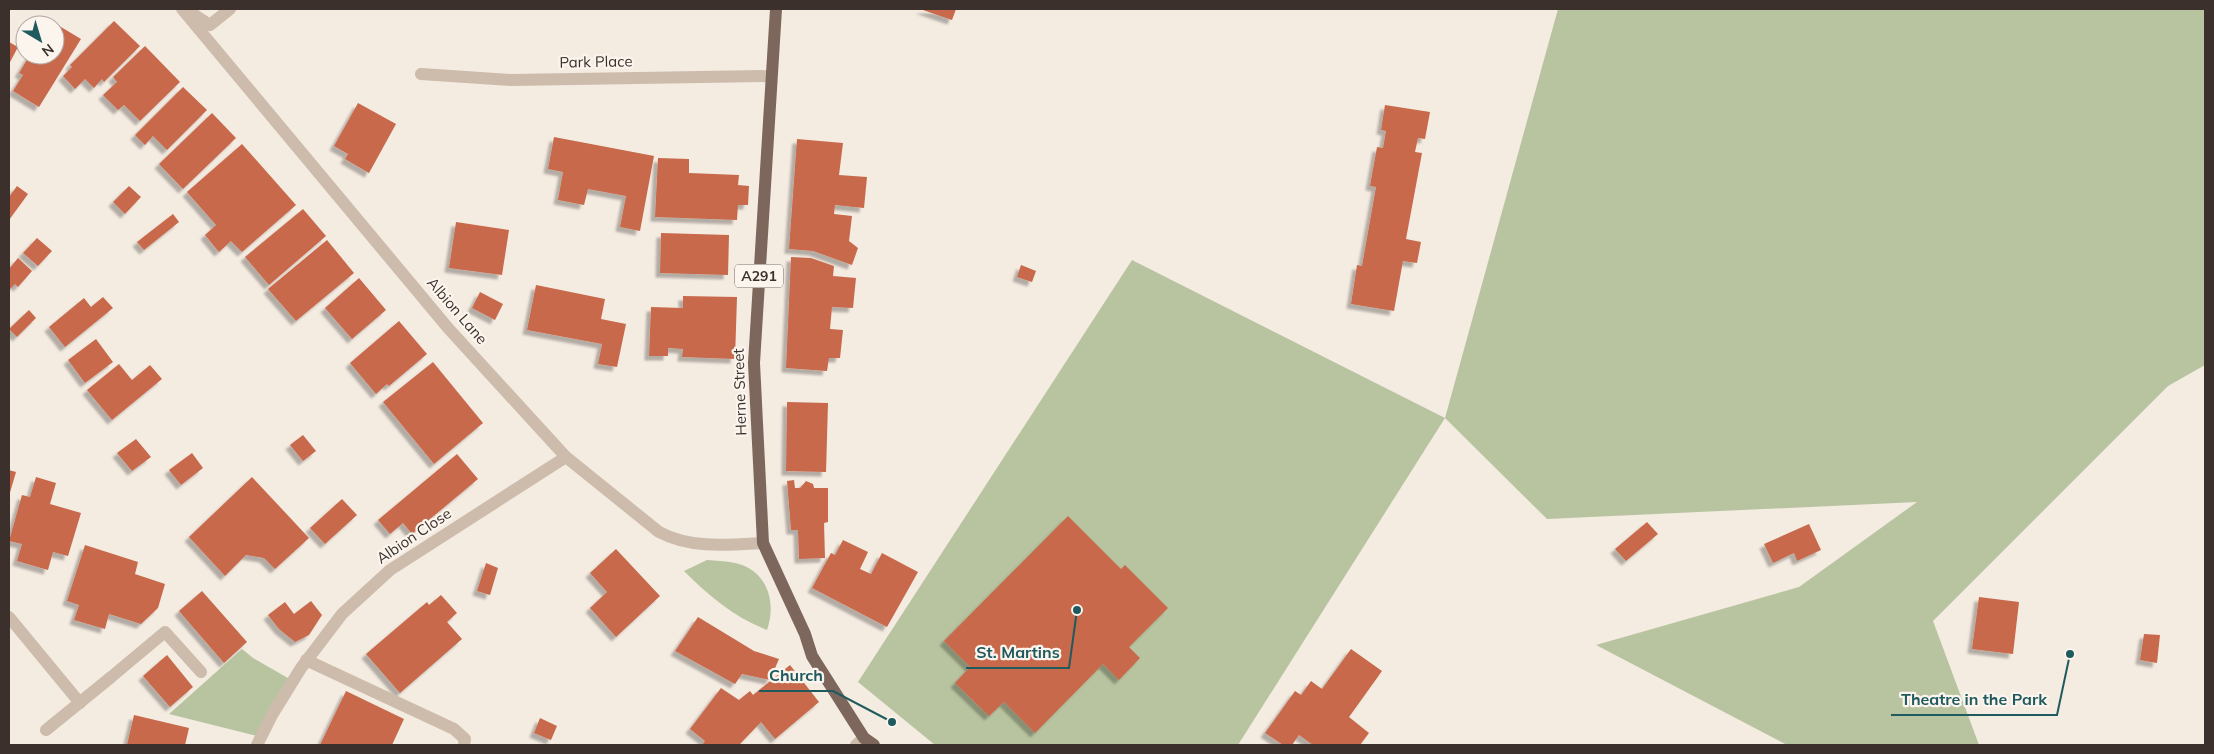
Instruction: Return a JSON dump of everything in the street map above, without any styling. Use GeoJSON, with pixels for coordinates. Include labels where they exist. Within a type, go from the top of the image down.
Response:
{"type":"FeatureCollection","features":[{"type":"Feature","properties":{"kind":"main road","name":"Herne Street"},"geometry":{"type":"LineString","coordinates":[[776,9],[754,363],[763,543],[805,634],[812,656],[865,743]]}},
{"type":"Feature","properties":{"kind":"street"},"geometry":{"type":"LineString","coordinates":[[183,9],[210,25],[230,9]]}},
{"type":"Feature","properties":{"kind":"street","name":"Albion Lane"},"geometry":{"type":"LineString","coordinates":[[183,9],[448,328],[566,457],[659,532],[674,540],[717,546],[763,543]]}},
{"type":"Feature","properties":{"kind":"street","name":"Park Place"},"geometry":{"type":"LineString","coordinates":[[421,74],[511,80],[771,76]]}},
{"type":"Feature","properties":{"kind":"street","name":"Albion Close"},"geometry":{"type":"LineString","coordinates":[[257,745],[272,715],[306,660],[342,614],[390,570],[566,457]]}},
{"type":"Feature","properties":{"kind":"street"},"geometry":{"type":"LineString","coordinates":[[9,617],[80,703]]}},
{"type":"Feature","properties":{"kind":"street"},"geometry":{"type":"LineString","coordinates":[[46,730],[165,632],[201,672]]}},
{"type":"Feature","properties":{"kind":"street"},"geometry":{"type":"LineString","coordinates":[[306,660],[454,729],[465,739],[464,745]]}},
{"type":"Feature","properties":{"kind":"green space"},"geometry":{"type":"Polygon","coordinates":[[[1558,9],[2205,9],[2205,365],[2168,386],[1933,621],[1979,745],[1787,745],[1596,645],[1799,587],[1917,502],[1547,519],[1445,418],[1558,9]]]}},
{"type":"Feature","properties":{"kind":"green space"},"geometry":{"type":"Polygon","coordinates":[[[1132,260],[1445,418],[1238,745],[935,745],[858,682],[1132,260]]]}},
{"type":"Feature","properties":{"kind":"green space"},"geometry":{"type":"Polygon","coordinates":[[[707,560],[725,561],[742,565],[759,576],[768,592],[770,601],[771,611],[767,630],[744,619],[722,605],[684,571],[707,560]]]}},
{"type":"Feature","properties":{"kind":"green space"},"geometry":{"type":"Polygon","coordinates":[[[242,649],[253,658],[293,681],[261,737],[169,714],[242,649]]]}},
{"type":"Feature","properties":{"kind":"building"},"geometry":{"type":"Polygon","coordinates":[[[920,9],[956,9],[952,20],[920,9]]]}},
{"type":"Feature","properties":{"kind":"building"},"geometry":{"type":"Polygon","coordinates":[[[114,21],[140,46],[104,82],[102,79],[94,88],[85,79],[75,89],[63,76],[72,67],[70,65],[114,21]]]}},
{"type":"Feature","properties":{"kind":"building"},"geometry":{"type":"Polygon","coordinates":[[[65,29],[81,39],[65,65],[65,29]]]}},
{"type":"Feature","properties":{"kind":"building"},"geometry":{"type":"Polygon","coordinates":[[[9,42],[15,45],[15,53],[9,64],[9,42]]]}},
{"type":"Feature","properties":{"kind":"building"},"geometry":{"type":"Polygon","coordinates":[[[145,46],[180,82],[140,121],[124,105],[118,110],[103,95],[117,82],[113,77],[145,46]]]}},
{"type":"Feature","properties":{"kind":"building"},"geometry":{"type":"Polygon","coordinates":[[[24,65],[65,65],[39,107],[13,91],[23,75],[19,73],[24,65]]]}},
{"type":"Feature","properties":{"kind":"building"},"geometry":{"type":"Polygon","coordinates":[[[183,87],[207,110],[167,150],[153,136],[145,145],[135,135],[183,87]]]}},
{"type":"Feature","properties":{"kind":"building"},"geometry":{"type":"Polygon","coordinates":[[[358,103],[396,124],[369,173],[345,159],[348,154],[334,146],[358,103]]]}},
{"type":"Feature","properties":{"kind":"building"},"geometry":{"type":"Polygon","coordinates":[[[1385,105],[1430,112],[1425,139],[1418,138],[1415,152],[1422,153],[1406,239],[1421,242],[1417,263],[1403,261],[1394,311],[1351,304],[1357,265],[1362,266],[1376,187],[1370,186],[1377,147],[1383,148],[1386,131],[1381,130],[1385,105]]]}},
{"type":"Feature","properties":{"kind":"building"},"geometry":{"type":"Polygon","coordinates":[[[212,113],[236,138],[183,189],[159,164],[212,113]]]}},
{"type":"Feature","properties":{"kind":"building"},"geometry":{"type":"Polygon","coordinates":[[[554,137],[654,156],[640,231],[620,227],[626,196],[588,189],[584,205],[558,200],[563,172],[548,169],[554,137]]]}},
{"type":"Feature","properties":{"kind":"building"},"geometry":{"type":"Polygon","coordinates":[[[797,139],[843,143],[839,175],[867,177],[864,208],[835,205],[834,214],[852,216],[849,241],[858,248],[852,265],[813,251],[789,249],[797,139]]]}},
{"type":"Feature","properties":{"kind":"building"},"geometry":{"type":"Polygon","coordinates":[[[242,144],[296,205],[242,252],[231,241],[219,252],[205,235],[216,225],[187,192],[242,144]]]}},
{"type":"Feature","properties":{"kind":"building"},"geometry":{"type":"Polygon","coordinates":[[[658,158],[689,159],[689,173],[739,175],[738,185],[749,186],[748,205],[738,205],[737,220],[655,217],[658,158]]]}},
{"type":"Feature","properties":{"kind":"building"},"geometry":{"type":"Polygon","coordinates":[[[17,186],[28,194],[9,220],[9,197],[17,186]]]}},
{"type":"Feature","properties":{"kind":"building"},"geometry":{"type":"Polygon","coordinates":[[[129,186],[141,197],[125,214],[113,202],[129,186]]]}},
{"type":"Feature","properties":{"kind":"building"},"geometry":{"type":"Polygon","coordinates":[[[303,209],[326,236],[269,285],[245,257],[303,209]]]}},
{"type":"Feature","properties":{"kind":"building"},"geometry":{"type":"Polygon","coordinates":[[[173,214],[179,222],[144,250],[137,242],[173,214]]]}},
{"type":"Feature","properties":{"kind":"building"},"geometry":{"type":"Polygon","coordinates":[[[456,222],[509,230],[502,275],[449,268],[456,222]]]}},
{"type":"Feature","properties":{"kind":"building"},"geometry":{"type":"Polygon","coordinates":[[[661,233],[729,235],[728,275],[660,273],[661,233]]]}},
{"type":"Feature","properties":{"kind":"building"},"geometry":{"type":"Polygon","coordinates":[[[37,238],[52,251],[38,266],[23,253],[37,238]]]}},
{"type":"Feature","properties":{"kind":"building"},"geometry":{"type":"Polygon","coordinates":[[[327,240],[354,273],[296,321],[268,289],[327,240]]]}},
{"type":"Feature","properties":{"kind":"building"},"geometry":{"type":"Polygon","coordinates":[[[791,257],[811,258],[834,266],[833,276],[856,278],[853,308],[832,307],[830,329],[843,330],[840,358],[829,358],[827,371],[786,368],[791,257]]]}},
{"type":"Feature","properties":{"kind":"building"},"geometry":{"type":"Polygon","coordinates":[[[18,258],[32,271],[18,287],[15,284],[9,290],[9,269],[18,258]]]}},
{"type":"Feature","properties":{"kind":"building"},"geometry":{"type":"Polygon","coordinates":[[[1021,265],[1036,271],[1032,282],[1017,277],[1021,265]]]}},
{"type":"Feature","properties":{"kind":"building"},"geometry":{"type":"Polygon","coordinates":[[[359,278],[386,310],[352,339],[325,308],[359,278]]]}},
{"type":"Feature","properties":{"kind":"building"},"geometry":{"type":"Polygon","coordinates":[[[536,285],[605,299],[601,319],[626,324],[617,367],[598,364],[602,344],[527,330],[536,285]]]}},
{"type":"Feature","properties":{"kind":"building"},"geometry":{"type":"Polygon","coordinates":[[[480,292],[503,304],[495,320],[472,308],[480,292]]]}},
{"type":"Feature","properties":{"kind":"building"},"geometry":{"type":"Polygon","coordinates":[[[683,296],[737,297],[735,359],[682,357],[683,349],[668,348],[668,356],[649,356],[651,307],[683,308],[683,296]]]}},
{"type":"Feature","properties":{"kind":"building"},"geometry":{"type":"Polygon","coordinates":[[[103,297],[113,308],[65,347],[49,327],[84,298],[91,307],[103,297]]]}},
{"type":"Feature","properties":{"kind":"building"},"geometry":{"type":"Polygon","coordinates":[[[29,310],[36,318],[17,337],[9,329],[29,310]]]}},
{"type":"Feature","properties":{"kind":"building"},"geometry":{"type":"Polygon","coordinates":[[[399,321],[427,354],[389,386],[387,384],[376,394],[350,363],[399,321]]]}},
{"type":"Feature","properties":{"kind":"building"},"geometry":{"type":"Polygon","coordinates":[[[96,339],[113,362],[85,383],[68,360],[96,339]]]}},
{"type":"Feature","properties":{"kind":"building"},"geometry":{"type":"Polygon","coordinates":[[[433,362],[483,423],[434,464],[383,402],[433,362]]]}},
{"type":"Feature","properties":{"kind":"building"},"geometry":{"type":"Polygon","coordinates":[[[119,364],[132,380],[150,365],[162,379],[112,420],[87,390],[119,364]]]}},
{"type":"Feature","properties":{"kind":"building"},"geometry":{"type":"Polygon","coordinates":[[[787,402],[828,403],[826,472],[786,471],[787,402]]]}},
{"type":"Feature","properties":{"kind":"building"},"geometry":{"type":"Polygon","coordinates":[[[303,435],[316,451],[303,461],[290,445],[303,435]]]}},
{"type":"Feature","properties":{"kind":"building"},"geometry":{"type":"Polygon","coordinates":[[[136,439],[151,457],[132,471],[117,453],[136,439]]]}},
{"type":"Feature","properties":{"kind":"building"},"geometry":{"type":"Polygon","coordinates":[[[192,453],[203,468],[181,485],[169,470],[192,453]]]}},
{"type":"Feature","properties":{"kind":"building"},"geometry":{"type":"Polygon","coordinates":[[[457,454],[478,479],[412,534],[403,523],[390,534],[378,520],[457,454]]]}},
{"type":"Feature","properties":{"kind":"building"},"geometry":{"type":"Polygon","coordinates":[[[9,470],[16,472],[9,496],[9,470]]]}},
{"type":"Feature","properties":{"kind":"building"},"geometry":{"type":"Polygon","coordinates":[[[36,477],[56,483],[50,504],[81,513],[68,556],[53,552],[48,570],[17,561],[22,544],[9,541],[22,495],[30,497],[36,477]]]}},
{"type":"Feature","properties":{"kind":"building"},"geometry":{"type":"Polygon","coordinates":[[[252,477],[309,538],[275,569],[264,558],[246,555],[225,576],[189,537],[252,477]]]}},
{"type":"Feature","properties":{"kind":"building"},"geometry":{"type":"Polygon","coordinates":[[[794,480],[795,488],[800,488],[806,481],[813,484],[814,488],[828,488],[828,522],[824,523],[825,558],[799,559],[798,530],[791,530],[787,481],[794,480]]]}},
{"type":"Feature","properties":{"kind":"building"},"geometry":{"type":"Polygon","coordinates":[[[342,499],[357,515],[325,544],[310,528],[342,499]]]}},
{"type":"Feature","properties":{"kind":"building"},"geometry":{"type":"Polygon","coordinates":[[[1068,516],[1121,569],[1125,565],[1168,608],[1129,647],[1140,658],[1119,680],[1103,664],[1035,733],[1004,702],[989,716],[955,683],[970,667],[944,641],[1068,516]]]}},
{"type":"Feature","properties":{"kind":"building"},"geometry":{"type":"Polygon","coordinates":[[[1647,522],[1658,534],[1626,561],[1615,549],[1647,522]]]}},
{"type":"Feature","properties":{"kind":"building"},"geometry":{"type":"Polygon","coordinates":[[[1809,524],[1821,550],[1797,561],[1794,553],[1773,563],[1764,544],[1809,524]]]}},
{"type":"Feature","properties":{"kind":"building"},"geometry":{"type":"Polygon","coordinates":[[[843,540],[868,552],[860,569],[871,574],[882,553],[918,572],[887,627],[812,588],[831,553],[835,555],[843,540]]]}},
{"type":"Feature","properties":{"kind":"building"},"geometry":{"type":"Polygon","coordinates":[[[85,545],[138,562],[135,574],[165,584],[158,608],[141,624],[109,614],[105,629],[74,620],[79,605],[67,601],[85,545]]]}},
{"type":"Feature","properties":{"kind":"building"},"geometry":{"type":"Polygon","coordinates":[[[616,549],[660,596],[616,637],[590,608],[607,592],[590,573],[616,549]]]}},
{"type":"Feature","properties":{"kind":"building"},"geometry":{"type":"Polygon","coordinates":[[[486,563],[498,568],[490,595],[477,591],[486,563]]]}},
{"type":"Feature","properties":{"kind":"building"},"geometry":{"type":"Polygon","coordinates":[[[202,591],[247,642],[224,663],[179,611],[202,591]]]}},
{"type":"Feature","properties":{"kind":"building"},"geometry":{"type":"Polygon","coordinates":[[[441,595],[457,613],[447,622],[462,639],[400,693],[366,654],[427,602],[429,605],[441,595]]]}},
{"type":"Feature","properties":{"kind":"building"},"geometry":{"type":"Polygon","coordinates":[[[1979,597],[2019,602],[2013,654],[1972,649],[1979,597]]]}},
{"type":"Feature","properties":{"kind":"building"},"geometry":{"type":"Polygon","coordinates":[[[311,601],[322,615],[309,635],[295,642],[279,629],[268,615],[285,602],[294,614],[311,601]]]}},
{"type":"Feature","properties":{"kind":"building"},"geometry":{"type":"Polygon","coordinates":[[[698,617],[754,651],[779,659],[770,680],[742,674],[735,684],[675,651],[698,617]]]}},
{"type":"Feature","properties":{"kind":"building"},"geometry":{"type":"Polygon","coordinates":[[[2144,634],[2160,635],[2157,663],[2140,660],[2144,634]]]}},
{"type":"Feature","properties":{"kind":"building"},"geometry":{"type":"Polygon","coordinates":[[[1351,649],[1382,671],[1349,717],[1369,733],[1360,745],[1313,745],[1299,735],[1292,745],[1283,745],[1265,733],[1295,691],[1301,695],[1311,681],[1322,689],[1351,649]]]}},
{"type":"Feature","properties":{"kind":"building"},"geometry":{"type":"Polygon","coordinates":[[[167,655],[193,687],[170,707],[143,676],[167,655]]]}},
{"type":"Feature","properties":{"kind":"building"},"geometry":{"type":"Polygon","coordinates":[[[790,665],[819,702],[775,739],[761,722],[739,745],[702,745],[705,741],[690,729],[721,688],[739,700],[750,691],[753,695],[790,665]]]}},
{"type":"Feature","properties":{"kind":"building"},"geometry":{"type":"Polygon","coordinates":[[[346,691],[404,719],[392,745],[320,745],[346,691]]]}},
{"type":"Feature","properties":{"kind":"building"},"geometry":{"type":"Polygon","coordinates":[[[134,715],[189,728],[185,745],[127,745],[134,715]]]}},
{"type":"Feature","properties":{"kind":"building"},"geometry":{"type":"Polygon","coordinates":[[[540,718],[557,726],[551,740],[534,733],[540,718]]]}},
{"type":"Feature","properties":{"kind":"place","name":"St. Martins"},"geometry":{"type":"Point","coordinates":[1077,610]}},
{"type":"Feature","properties":{"kind":"place","name":"Theatre in the Park"},"geometry":{"type":"Point","coordinates":[2070,654]}},
{"type":"Feature","properties":{"kind":"place","name":"Church"},"geometry":{"type":"Point","coordinates":[892,722]}}]}
